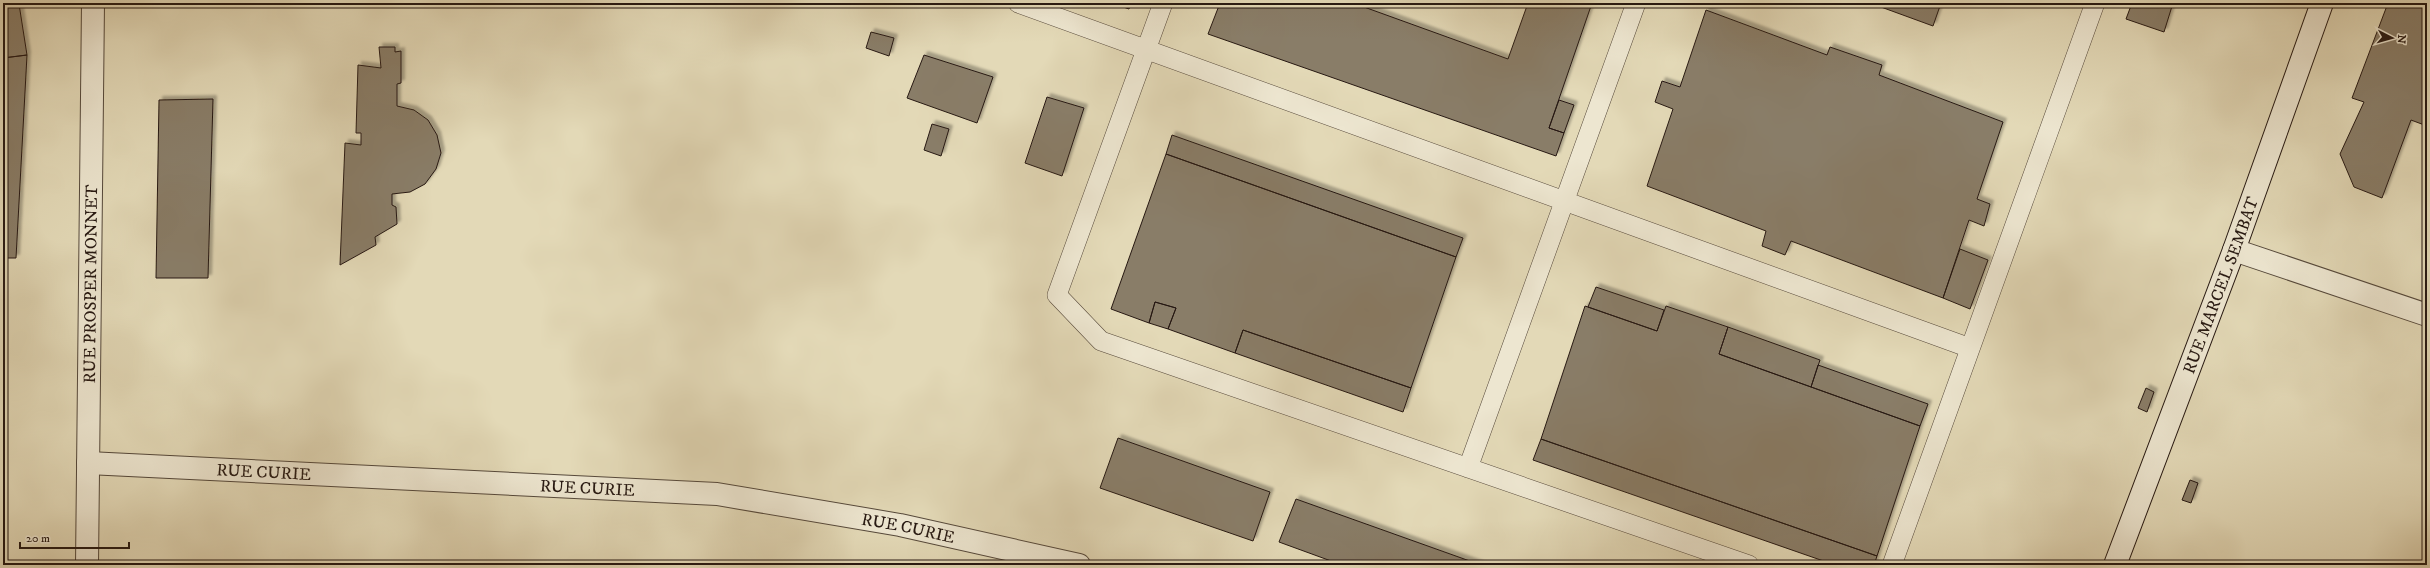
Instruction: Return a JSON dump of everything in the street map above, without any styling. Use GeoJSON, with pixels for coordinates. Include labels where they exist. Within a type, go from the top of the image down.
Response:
{"type":"FeatureCollection","features":[{"type":"Feature","properties":{"kind":"street","name":"RUE PROSPER MONNET"},"geometry":{"type":"LineString","coordinates":[[87,565],[93,3]]}},
{"type":"Feature","properties":{"kind":"street","name":"RUE MARCEL SEMBAT"},"geometry":{"type":"LineString","coordinates":[[2115,565],[2234,250],[2322,3]]}},
{"type":"Feature","properties":{"kind":"street"},"geometry":{"type":"LineString","coordinates":[[2234,250],[2427,315]]}},
{"type":"Feature","properties":{"kind":"street","name":"RUE CURIE"},"geometry":{"type":"LineString","coordinates":[[88,463],[717,494],[900,525],[1079,565]]}},
{"type":"Feature","properties":{"kind":"lane"},"geometry":{"type":"LineString","coordinates":[[1018,3],[1970,348]]}},
{"type":"Feature","properties":{"kind":"lane"},"geometry":{"type":"LineString","coordinates":[[1164,3],[1057,295],[1101,340],[1749,565]]}},
{"type":"Feature","properties":{"kind":"lane"},"geometry":{"type":"LineString","coordinates":[[1468,468],[1636,3]]}},
{"type":"Feature","properties":{"kind":"lane"},"geometry":{"type":"LineString","coordinates":[[1892,565],[2095,3]]}},
{"type":"Feature","properties":{"kind":"building"},"geometry":{"type":"Polygon","coordinates":[[[3,3],[23,3],[19,4],[27,55],[3,58],[3,3]]]}},
{"type":"Feature","properties":{"kind":"building"},"geometry":{"type":"Polygon","coordinates":[[[1112,3],[1131,3],[1129,9],[1112,3]]]}},
{"type":"Feature","properties":{"kind":"building"},"geometry":{"type":"Polygon","coordinates":[[[1220,3],[1353,3],[1508,59],[1528,3],[1592,3],[1549,128],[1564,133],[1556,156],[1208,34],[1220,3]]]}},
{"type":"Feature","properties":{"kind":"building"},"geometry":{"type":"Polygon","coordinates":[[[1870,3],[1941,3],[1933,26],[1870,3]]]}},
{"type":"Feature","properties":{"kind":"building"},"geometry":{"type":"Polygon","coordinates":[[[2132,3],[2173,3],[2164,32],[2126,19],[2132,3]]]}},
{"type":"Feature","properties":{"kind":"building"},"geometry":{"type":"Polygon","coordinates":[[[2388,3],[2399,5],[2400,3],[2427,3],[2427,126],[2411,120],[2382,198],[2354,187],[2340,154],[2364,102],[2352,98],[2388,3]]]}},
{"type":"Feature","properties":{"kind":"building"},"geometry":{"type":"Polygon","coordinates":[[[1706,10],[1827,55],[1830,47],[1882,65],[1879,75],[2003,122],[1977,199],[1990,204],[1984,226],[1969,220],[1943,298],[1791,241],[1785,255],[1762,246],[1766,231],[1647,186],[1673,109],[1655,102],[1662,81],[1680,87],[1706,10]]]}},
{"type":"Feature","properties":{"kind":"building"},"geometry":{"type":"Polygon","coordinates":[[[871,32],[894,38],[889,56],[866,48],[871,32]]]}},
{"type":"Feature","properties":{"kind":"building"},"geometry":{"type":"Polygon","coordinates":[[[379,47],[395,47],[395,52],[401,51],[401,83],[397,84],[397,106],[414,110],[428,120],[437,135],[441,153],[436,169],[425,184],[410,192],[392,194],[392,205],[396,207],[397,224],[375,237],[376,245],[340,265],[345,143],[361,145],[361,133],[356,133],[358,65],[381,68],[379,47]]]}},
{"type":"Feature","properties":{"kind":"building"},"geometry":{"type":"Polygon","coordinates":[[[27,55],[16,258],[3,258],[3,58],[27,55]]]}},
{"type":"Feature","properties":{"kind":"building"},"geometry":{"type":"Polygon","coordinates":[[[924,55],[993,77],[977,123],[907,98],[924,55]]]}},
{"type":"Feature","properties":{"kind":"building"},"geometry":{"type":"Polygon","coordinates":[[[1047,97],[1084,108],[1062,176],[1025,163],[1047,97]]]}},
{"type":"Feature","properties":{"kind":"building"},"geometry":{"type":"Polygon","coordinates":[[[213,99],[208,278],[156,278],[159,100],[213,99]]]}},
{"type":"Feature","properties":{"kind":"building"},"geometry":{"type":"Polygon","coordinates":[[[1559,100],[1574,105],[1564,133],[1549,128],[1559,100]]]}},
{"type":"Feature","properties":{"kind":"building"},"geometry":{"type":"Polygon","coordinates":[[[932,124],[949,129],[941,156],[924,150],[932,124]]]}},
{"type":"Feature","properties":{"kind":"building"},"geometry":{"type":"Polygon","coordinates":[[[1172,135],[1463,238],[1456,257],[1166,154],[1172,135]]]}},
{"type":"Feature","properties":{"kind":"building"},"geometry":{"type":"Polygon","coordinates":[[[1166,154],[1456,257],[1411,388],[1243,330],[1235,353],[1168,329],[1176,308],[1155,302],[1149,323],[1111,309],[1166,154]]]}},
{"type":"Feature","properties":{"kind":"building"},"geometry":{"type":"Polygon","coordinates":[[[1960,249],[1988,260],[1970,309],[1943,298],[1960,249]]]}},
{"type":"Feature","properties":{"kind":"building"},"geometry":{"type":"Polygon","coordinates":[[[1596,287],[1664,310],[1657,331],[1588,307],[1596,287]]]}},
{"type":"Feature","properties":{"kind":"building"},"geometry":{"type":"Polygon","coordinates":[[[1155,302],[1176,308],[1168,329],[1149,323],[1155,302]]]}},
{"type":"Feature","properties":{"kind":"building"},"geometry":{"type":"Polygon","coordinates":[[[1585,306],[1657,331],[1666,306],[1728,327],[1719,354],[1920,426],[1877,556],[1541,439],[1585,306]]]}},
{"type":"Feature","properties":{"kind":"building"},"geometry":{"type":"Polygon","coordinates":[[[1728,327],[1820,360],[1811,387],[1719,354],[1728,327]]]}},
{"type":"Feature","properties":{"kind":"building"},"geometry":{"type":"Polygon","coordinates":[[[1243,330],[1411,388],[1403,412],[1235,353],[1243,330]]]}},
{"type":"Feature","properties":{"kind":"building"},"geometry":{"type":"Polygon","coordinates":[[[1818,365],[1928,404],[1920,426],[1811,387],[1818,365]]]}},
{"type":"Feature","properties":{"kind":"building"},"geometry":{"type":"Polygon","coordinates":[[[2146,388],[2154,392],[2147,412],[2138,408],[2146,388]]]}},
{"type":"Feature","properties":{"kind":"building"},"geometry":{"type":"Polygon","coordinates":[[[1118,438],[1270,492],[1253,541],[1100,488],[1118,438]]]}},
{"type":"Feature","properties":{"kind":"building"},"geometry":{"type":"Polygon","coordinates":[[[1541,439],[1877,556],[1874,565],[1835,565],[1533,460],[1541,439]]]}},
{"type":"Feature","properties":{"kind":"building"},"geometry":{"type":"Polygon","coordinates":[[[2190,480],[2198,483],[2191,503],[2182,500],[2190,480]]]}},
{"type":"Feature","properties":{"kind":"building"},"geometry":{"type":"Polygon","coordinates":[[[1296,499],[1481,565],[1342,565],[1279,542],[1296,499]]]}}]}
